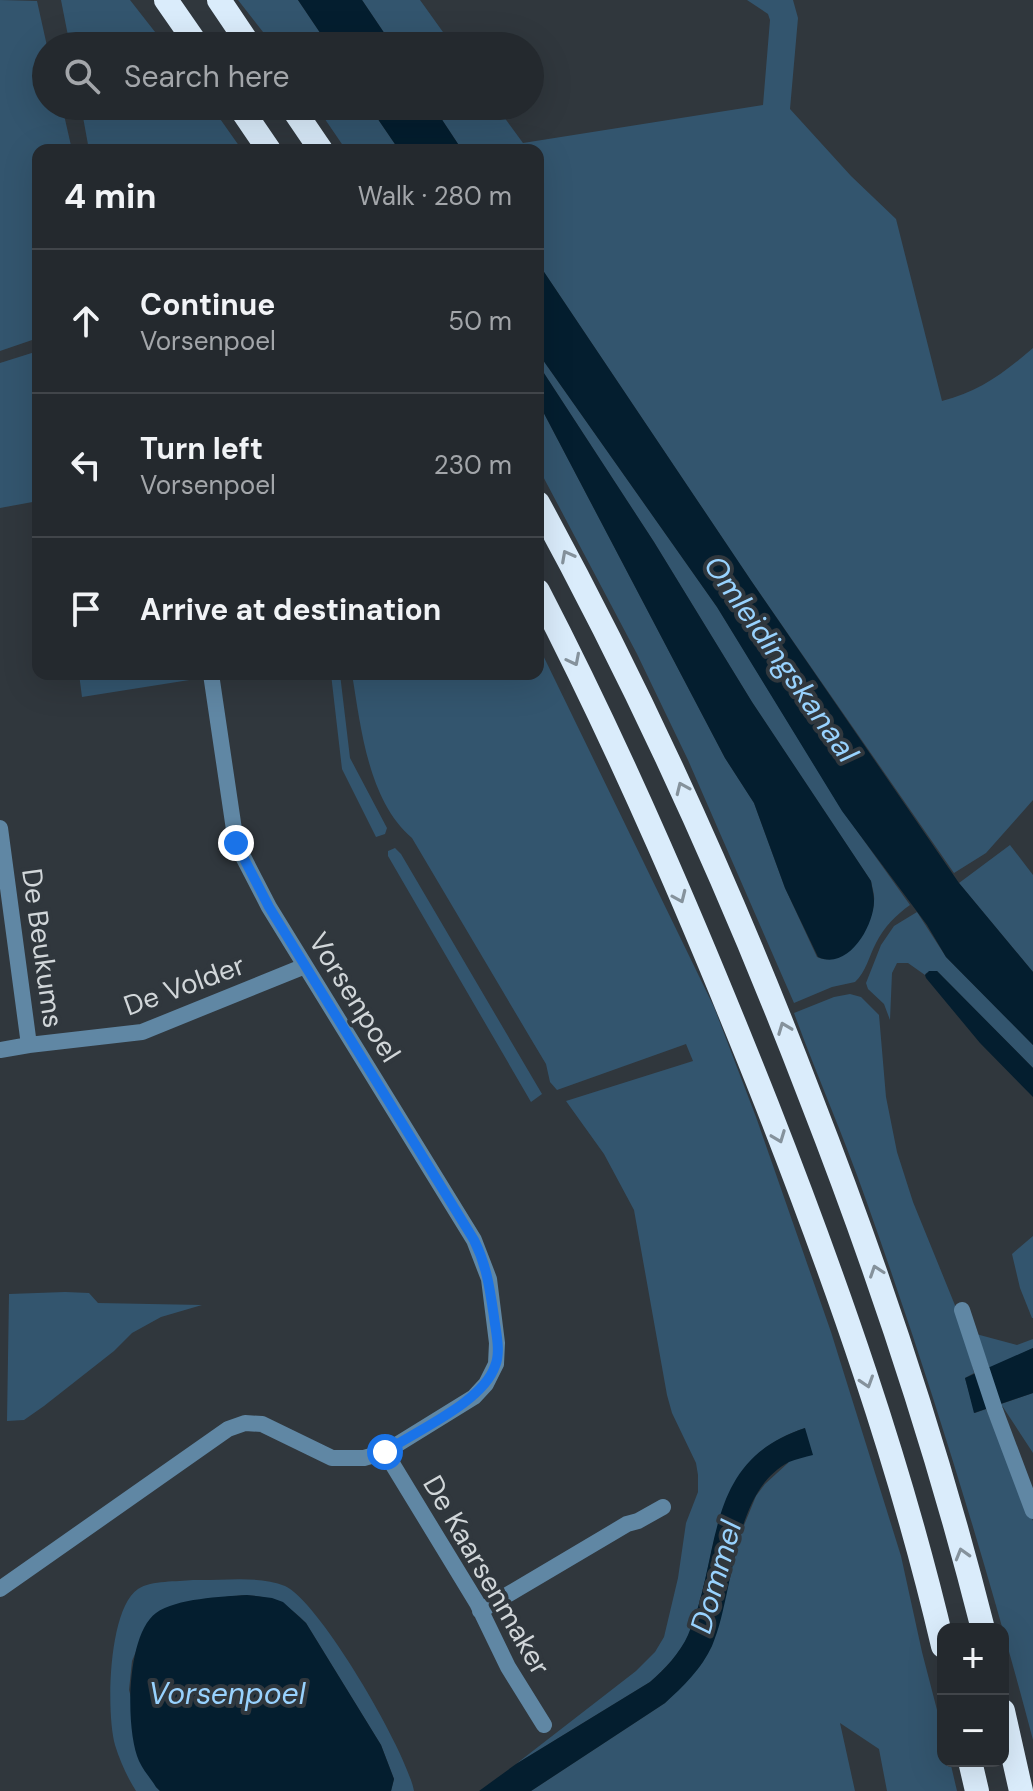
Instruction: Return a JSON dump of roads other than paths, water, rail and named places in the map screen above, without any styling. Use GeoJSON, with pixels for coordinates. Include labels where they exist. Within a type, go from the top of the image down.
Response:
{"type":"FeatureCollection","features":[{"type":"Feature","properties":{"kind":"highway"},"geometry":{"type":"LineString","coordinates":[[166,0],[188,32]]}},
{"type":"Feature","properties":{"kind":"highway"},"geometry":{"type":"LineString","coordinates":[[219,0],[241,32]]}},
{"type":"Feature","properties":{"kind":"highway"},"geometry":{"type":"LineString","coordinates":[[249,120],[265,144]]}},
{"type":"Feature","properties":{"kind":"highway"},"geometry":{"type":"LineString","coordinates":[[301,120],[317,144]]}},
{"type":"Feature","properties":{"kind":"highway"},"geometry":{"type":"LineString","coordinates":[[544,514],[633,683],[762,972],[853,1205],[909,1367],[981,1623]]}},
{"type":"Feature","properties":{"kind":"highway"},"geometry":{"type":"LineString","coordinates":[[544,603],[583,679],[718,981],[812,1221],[888,1448],[937,1624]]}},
{"type":"Feature","properties":{"kind":"highway"},"geometry":{"type":"LineString","coordinates":[[1009,1738],[1021,1791]]}},
{"type":"Feature","properties":{"kind":"highway"},"geometry":{"type":"LineString","coordinates":[[971,1767],[977,1791]]}},
{"type":"Feature","properties":{"kind":"street","name":"Vorsenpoel"},"geometry":{"type":"LineString","coordinates":[[0,1589],[215,1437],[245,1423],[270,1427],[332,1458],[353,1460],[385,1452],[474,1397],[486,1384],[496,1364],[497,1343],[489,1279],[483,1258],[305,966],[236,843],[212,680]]}},
{"type":"Feature","properties":{"kind":"street","name":"De Beukums"},"geometry":{"type":"LineString","coordinates":[[0,828],[29,1045],[0,1050]]}},
{"type":"Feature","properties":{"kind":"street","name":"De Volder"},"geometry":{"type":"LineString","coordinates":[[29,1045],[142,1032],[305,966]]}},
{"type":"Feature","properties":{"kind":"street"},"geometry":{"type":"LineString","coordinates":[[962,1310],[1033,1511]]}},
{"type":"Feature","properties":{"kind":"street","name":"De Kaarsenmaker"},"geometry":{"type":"LineString","coordinates":[[385,1452],[544,1725]]}},
{"type":"Feature","properties":{"kind":"street"},"geometry":{"type":"LineString","coordinates":[[480,1611],[627,1524],[663,1507]]}},
{"type":"Feature","properties":{"kind":"water"},"geometry":{"type":"Polygon","coordinates":[[[298,0],[362,0],[384,32],[320,32],[298,0]]]}},
{"type":"Feature","properties":{"kind":"water"},"geometry":{"type":"Polygon","coordinates":[[[379,120],[442,120],[458,144],[395,144],[379,120]]]}},
{"type":"Feature","properties":{"kind":"water","name":"Omleidingskanaal"},"geometry":{"type":"Polygon","coordinates":[[[544,272],[959,883],[1033,972],[1033,1045],[946,957],[927,925],[842,811],[717,607],[544,362],[544,272]]]}},
{"type":"Feature","properties":{"kind":"water"},"geometry":{"type":"Polygon","coordinates":[[[544,373],[654,542],[752,702],[871,881],[873,911],[864,933],[849,952],[829,960],[818,957],[785,888],[754,803],[725,758],[544,413],[544,373]]]}},
{"type":"Feature","properties":{"kind":"water"},"geometry":{"type":"Polygon","coordinates":[[[929,971],[937,971],[1033,1068],[1033,1097],[980,1043],[926,978],[929,971]]]}},
{"type":"Feature","properties":{"kind":"water"},"geometry":{"type":"Polygon","coordinates":[[[1033,1348],[1033,1393],[974,1413],[965,1378],[1033,1348]]]}},
{"type":"Feature","properties":{"kind":"water","name":"Dommel"},"geometry":{"type":"Polygon","coordinates":[[[805,1428],[813,1455],[789,1462],[770,1476],[756,1496],[737,1545],[720,1624],[712,1646],[692,1677],[665,1703],[531,1791],[479,1791],[516,1764],[650,1682],[667,1666],[688,1635],[699,1605],[721,1514],[732,1487],[748,1463],[772,1443],[805,1428]]]}},
{"type":"Feature","properties":{"kind":"water","name":"Vorsenpoel"},"geometry":{"type":"Polygon","coordinates":[[[247,1595],[283,1602],[306,1623],[381,1745],[394,1779],[391,1791],[160,1791],[156,1787],[139,1761],[134,1746],[130,1706],[134,1661],[146,1624],[156,1613],[175,1604],[247,1595]]]}}]}
